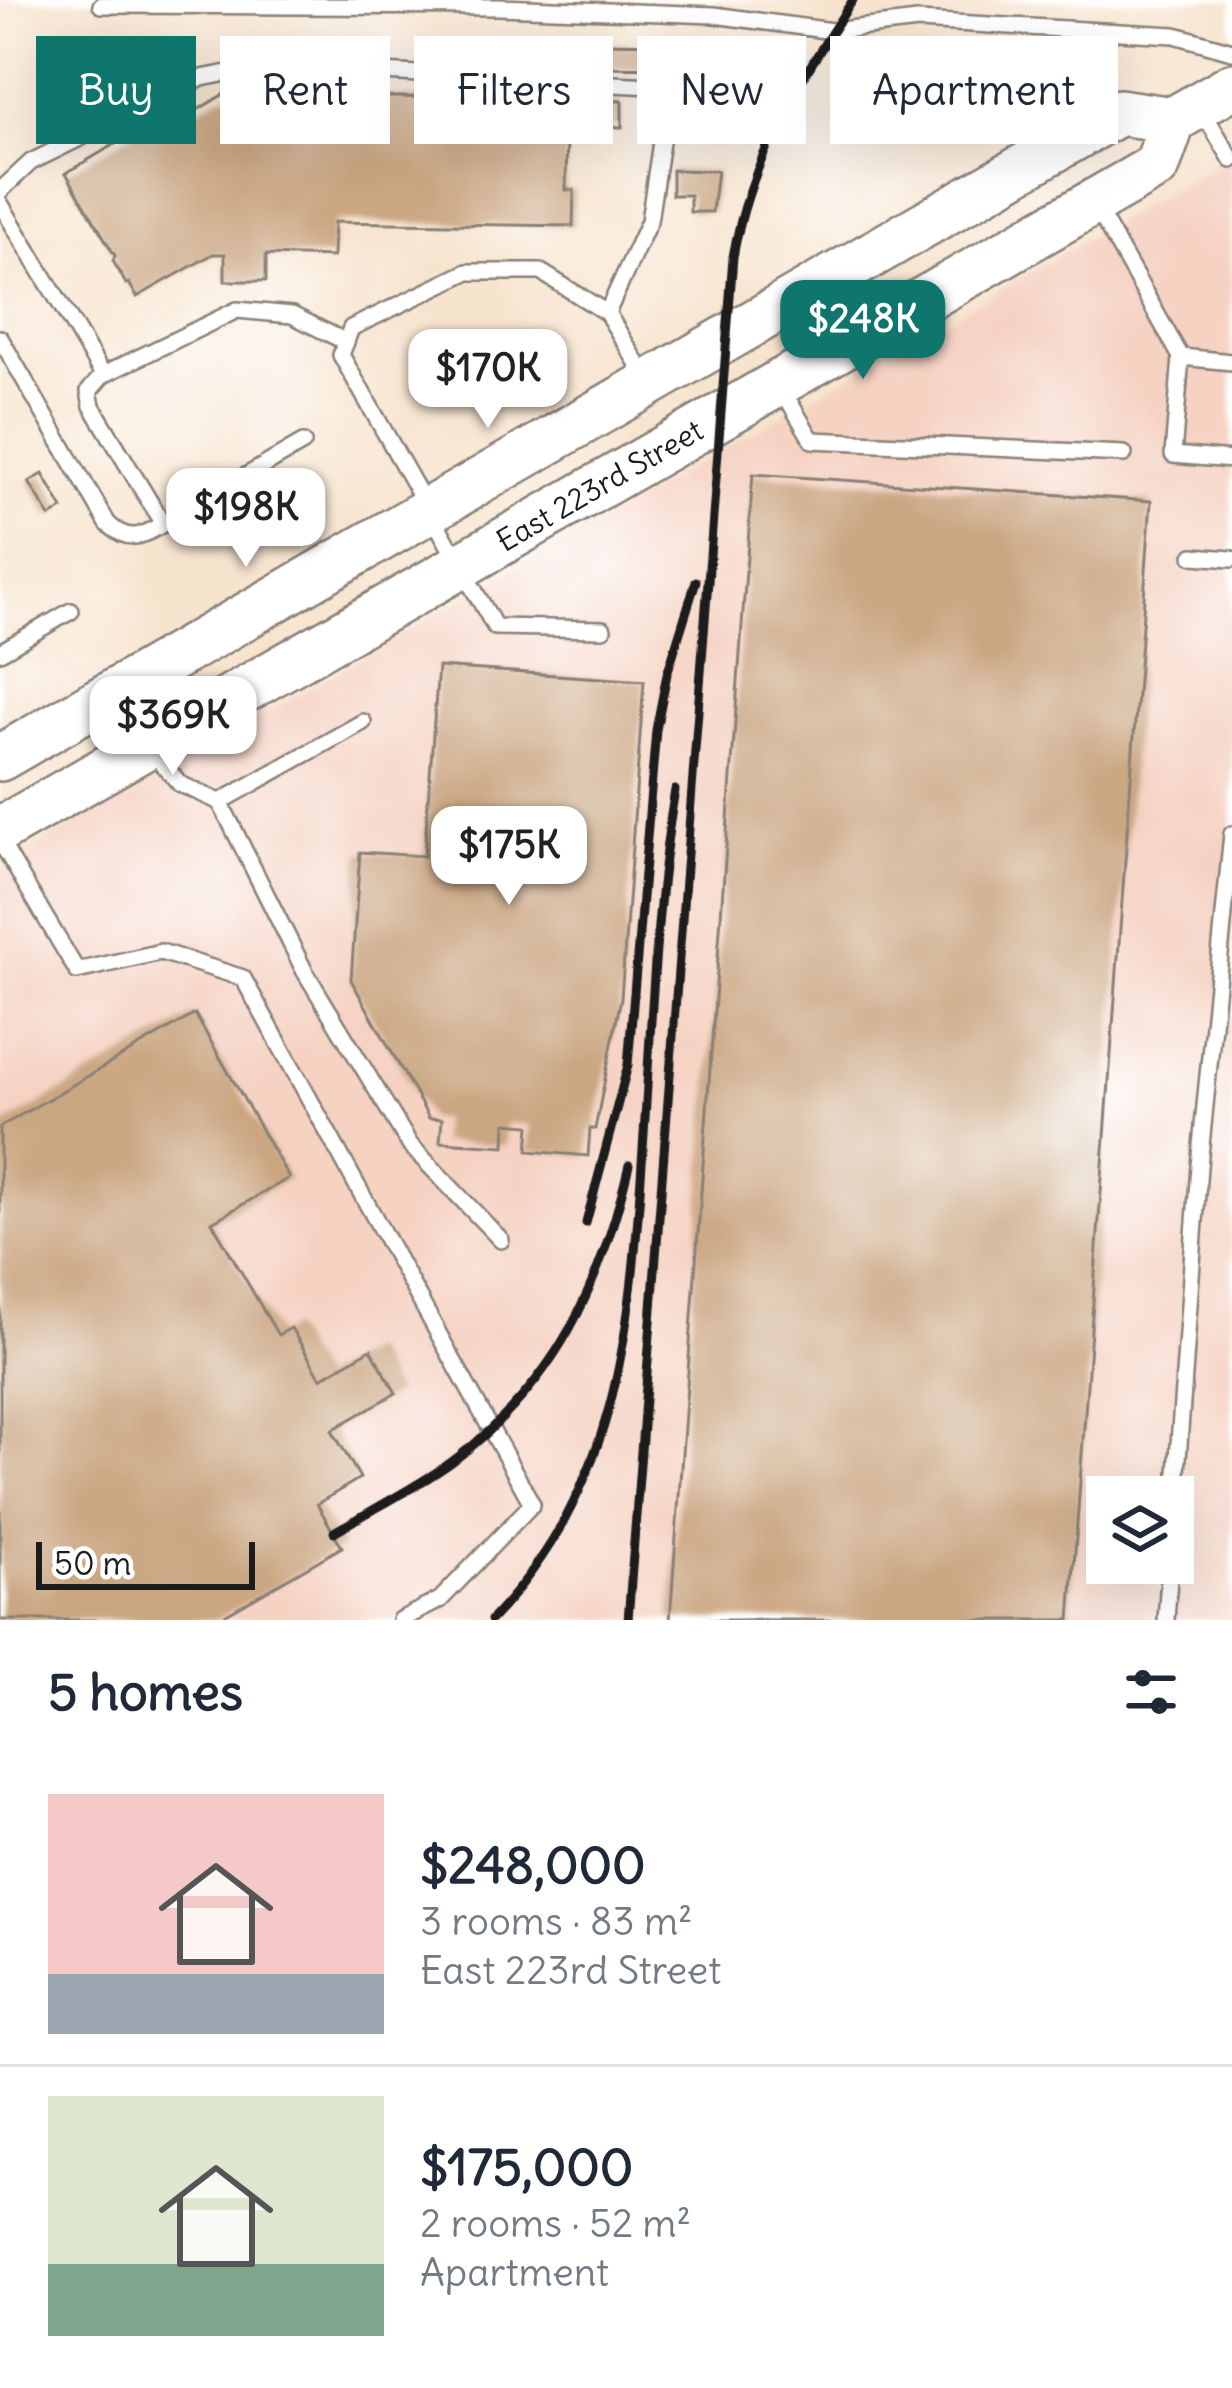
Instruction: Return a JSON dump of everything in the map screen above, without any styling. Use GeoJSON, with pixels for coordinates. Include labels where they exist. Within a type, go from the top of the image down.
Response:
{"type":"FeatureCollection","features":[{"type":"Feature","properties":{"kind":"main road","name":"East 223rd Street"},"geometry":{"type":"LineString","coordinates":[[0,830],[1157,166],[1201,103]]}},
{"type":"Feature","properties":{"kind":"main road","name":"East 223rd Street"},"geometry":{"type":"LineString","coordinates":[[0,758],[1119,112],[1201,103]]}},
{"type":"Feature","properties":{"kind":"lane"},"geometry":{"type":"LineString","coordinates":[[101,4],[499,7],[714,15],[832,31],[918,21],[1175,34],[1232,51]]}},
{"type":"Feature","properties":{"kind":"lane"},"geometry":{"type":"LineString","coordinates":[[0,191],[31,162],[202,78],[262,67],[653,86],[662,135],[649,221],[607,313]]}},
{"type":"Feature","properties":{"kind":"lane"},"geometry":{"type":"LineString","coordinates":[[1201,103],[1232,160]]}},
{"type":"Feature","properties":{"kind":"lane"},"geometry":{"type":"LineString","coordinates":[[0,202],[104,375]]}},
{"type":"Feature","properties":{"kind":"lane"},"geometry":{"type":"LineString","coordinates":[[1094,202],[1181,357],[1173,455],[1232,460]]}},
{"type":"Feature","properties":{"kind":"lane"},"geometry":{"type":"LineString","coordinates":[[603,629],[495,627],[340,355],[352,328],[467,272],[541,272],[607,313],[651,384]]}},
{"type":"Feature","properties":{"kind":"lane"},"geometry":{"type":"LineString","coordinates":[[163,524],[92,406],[89,391],[104,375],[237,310],[292,315],[346,342]]}},
{"type":"Feature","properties":{"kind":"lane"},"geometry":{"type":"LineString","coordinates":[[0,338],[108,524],[122,536],[138,538],[303,443]]}},
{"type":"Feature","properties":{"kind":"lane"},"geometry":{"type":"LineString","coordinates":[[1181,357],[1232,362]]}},
{"type":"Feature","properties":{"kind":"lane"},"geometry":{"type":"LineString","coordinates":[[779,383],[812,440],[1124,454]]}},
{"type":"Feature","properties":{"kind":"lane"},"geometry":{"type":"LineString","coordinates":[[1192,556],[1232,559]]}},
{"type":"Feature","properties":{"kind":"lane"},"geometry":{"type":"LineString","coordinates":[[1,650],[71,611]]}},
{"type":"Feature","properties":{"kind":"lane"},"geometry":{"type":"LineString","coordinates":[[220,802],[363,722]]}},
{"type":"Feature","properties":{"kind":"lane"},"geometry":{"type":"LineString","coordinates":[[147,746],[180,784],[220,802],[304,970],[410,1145],[502,1240]]}},
{"type":"Feature","properties":{"kind":"lane"},"geometry":{"type":"LineString","coordinates":[[1177,1476],[1199,1166],[1232,834]]}},
{"type":"Feature","properties":{"kind":"lane"},"geometry":{"type":"LineString","coordinates":[[0,841],[77,971],[161,952],[243,978],[532,1504],[440,1600],[400,1620]]}},
{"type":"Feature","properties":{"kind":"lane"},"geometry":{"type":"LineString","coordinates":[[1166,1620],[1169,1584]]}},
{"type":"Feature","properties":{"kind":"shaded area"},"geometry":{"type":"Polygon","coordinates":[[[1232,155],[1232,1620],[0,1620],[0,867],[1232,155]]]}},
{"type":"Feature","properties":{"kind":"building"},"geometry":{"type":"Polygon","coordinates":[[[613,43],[637,44],[637,68],[613,67],[613,43]]]}},
{"type":"Feature","properties":{"kind":"building"},"geometry":{"type":"Polygon","coordinates":[[[220,96],[220,144],[390,144],[390,97],[414,97],[414,144],[567,144],[566,190],[574,190],[573,226],[334,222],[333,257],[266,255],[266,281],[225,281],[225,254],[213,254],[137,297],[66,173],[115,144],[196,144],[196,111],[220,96]]]}},
{"type":"Feature","properties":{"kind":"building"},"geometry":{"type":"Polygon","coordinates":[[[613,101],[622,101],[622,127],[613,127],[613,101]]]}},
{"type":"Feature","properties":{"kind":"building"},"geometry":{"type":"Polygon","coordinates":[[[672,170],[717,171],[712,212],[690,212],[690,195],[672,195],[672,170]]]}},
{"type":"Feature","properties":{"kind":"building"},"geometry":{"type":"Polygon","coordinates":[[[43,474],[63,509],[50,517],[29,482],[43,474]]]}},
{"type":"Feature","properties":{"kind":"building"},"geometry":{"type":"Polygon","coordinates":[[[753,474],[1151,501],[1070,1620],[670,1620],[753,474]]]}},
{"type":"Feature","properties":{"kind":"building"},"geometry":{"type":"Polygon","coordinates":[[[438,667],[644,681],[621,998],[588,1156],[528,1151],[530,1125],[506,1123],[505,1146],[440,1142],[442,1119],[429,1118],[351,980],[360,852],[424,856],[438,667]]]}},
{"type":"Feature","properties":{"kind":"building"},"geometry":{"type":"Polygon","coordinates":[[[195,1014],[289,1178],[212,1222],[278,1335],[291,1328],[321,1378],[371,1349],[396,1393],[332,1430],[360,1478],[317,1504],[342,1547],[216,1620],[0,1620],[0,1127],[195,1014]]]}},
{"type":"Feature","properties":{"kind":"railway"},"geometry":{"type":"LineString","coordinates":[[628,1620],[733,257],[764,154],[795,91],[853,0]]}},
{"type":"Feature","properties":{"kind":"railway"},"geometry":{"type":"LineString","coordinates":[[586,1223],[628,1065],[656,730],[667,674],[696,581]]}},
{"type":"Feature","properties":{"kind":"railway"},"geometry":{"type":"LineString","coordinates":[[491,1620],[533,1570],[566,1517],[591,1463],[622,1349],[637,1227],[658,929],[675,790]]}},
{"type":"Feature","properties":{"kind":"railway"},"geometry":{"type":"LineString","coordinates":[[334,1532],[453,1461],[520,1399],[547,1365],[588,1292],[629,1165]]}}]}
